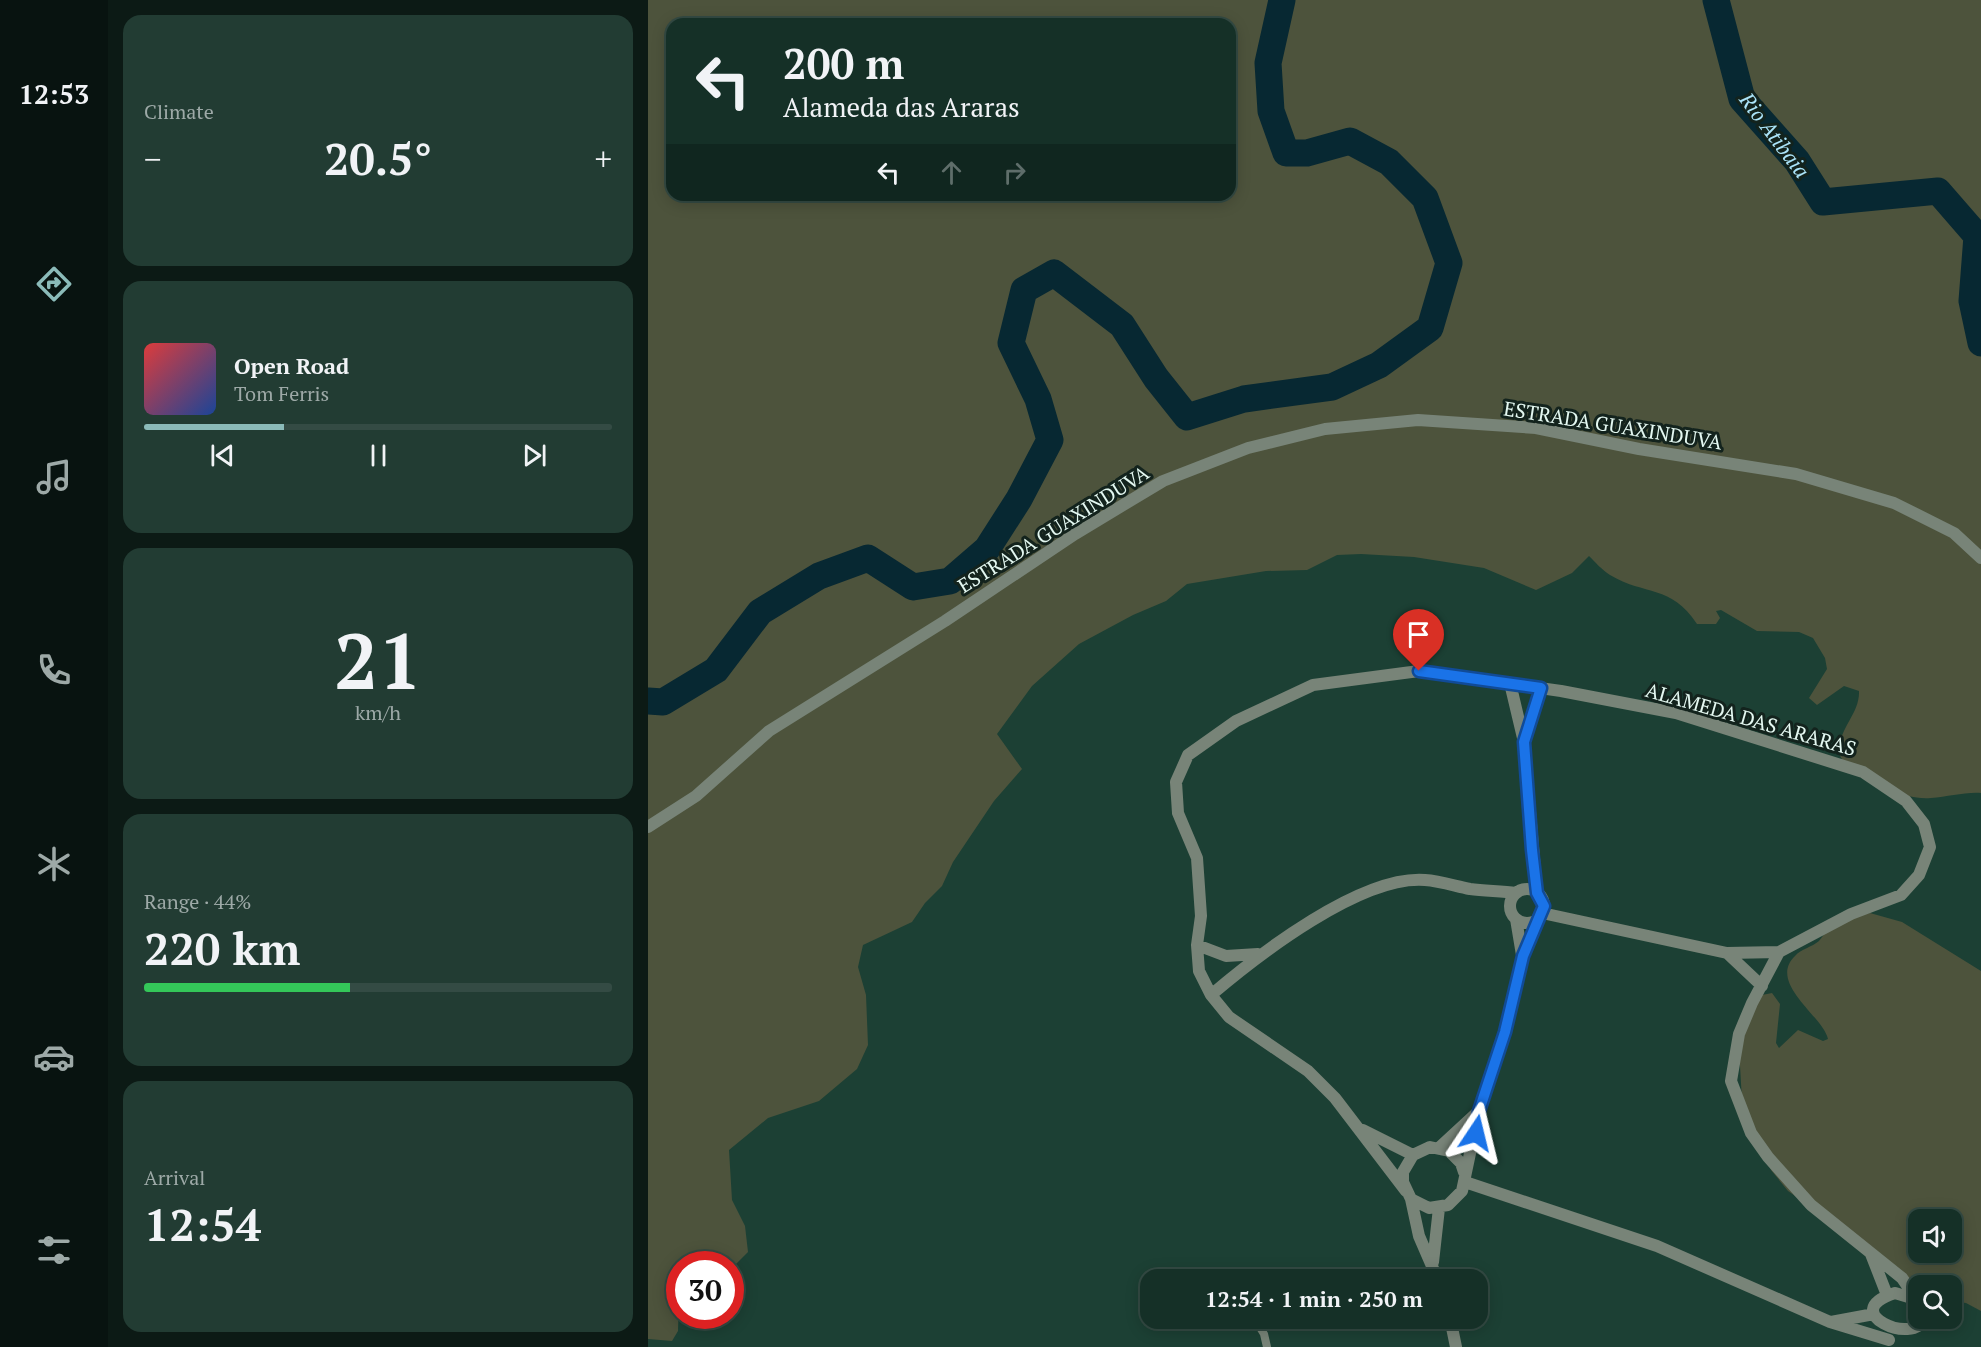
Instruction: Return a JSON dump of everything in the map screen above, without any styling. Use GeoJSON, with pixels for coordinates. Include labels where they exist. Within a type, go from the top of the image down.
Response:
{"type":"FeatureCollection","features":[{"type":"Feature","properties":{"kind":"street","name":"ESTRADA GUAXINDUVA"},"geometry":{"type":"LineString","coordinates":[[648,827],[696,796],[769,731],[945,621],[1075,534],[1153,487],[1248,448],[1324,429],[1418,420],[1536,428],[1639,449],[1797,474],[1894,503],[1954,533],[1981,558]]}},
{"type":"Feature","properties":{"kind":"street","name":"ALAMEDA DAS ARARAS"},"geometry":{"type":"LineString","coordinates":[[1409,1195],[1335,1098],[1308,1071],[1229,1017],[1211,995],[1199,971],[1197,945],[1201,916],[1197,858],[1178,813],[1176,782],[1188,755],[1236,721],[1313,685],[1419,671],[1541,688],[1676,713],[1863,772],[1906,801],[1924,824],[1930,847],[1919,875],[1901,895],[1851,914],[1779,952]]}},
{"type":"Feature","properties":{"kind":"street"},"geometry":{"type":"LineString","coordinates":[[1409,1195],[1429,1208],[1439,1208],[1456,1199],[1472,1151],[1479,1111],[1505,1032],[1523,956],[1540,916],[1532,850],[1524,742],[1510,683]]}},
{"type":"Feature","properties":{"kind":"street"},"geometry":{"type":"LineString","coordinates":[[1524,742],[1541,688]]}},
{"type":"Feature","properties":{"kind":"street"},"geometry":{"type":"LineString","coordinates":[[1509,906],[1519,891],[1532,850]]}},
{"type":"Feature","properties":{"kind":"street"},"geometry":{"type":"LineString","coordinates":[[1211,995],[1259,954],[1341,903],[1383,886],[1424,880],[1472,889],[1519,891],[1539,896],[1578,919]]}},
{"type":"Feature","properties":{"kind":"street"},"geometry":{"type":"LineString","coordinates":[[1472,889],[1509,906],[1516,919],[1523,956]]}},
{"type":"Feature","properties":{"kind":"street"},"geometry":{"type":"LineString","coordinates":[[1516,919],[1530,922],[1540,916],[1578,919],[1727,953],[1779,952],[1739,1034],[1731,1081],[1752,1133],[1768,1157],[1811,1205],[1902,1278],[1908,1287]]}},
{"type":"Feature","properties":{"kind":"street"},"geometry":{"type":"LineString","coordinates":[[1197,945],[1226,956],[1259,954]]}},
{"type":"Feature","properties":{"kind":"street"},"geometry":{"type":"LineString","coordinates":[[1727,953],[1762,986]]}},
{"type":"Feature","properties":{"kind":"street"},"geometry":{"type":"LineString","coordinates":[[1440,1147],[1479,1111]]}},
{"type":"Feature","properties":{"kind":"street"},"geometry":{"type":"LineString","coordinates":[[1359,1128],[1413,1155]]}},
{"type":"Feature","properties":{"kind":"street"},"geometry":{"type":"LineString","coordinates":[[1435,1269],[1419,1236],[1403,1172],[1413,1155],[1421,1149],[1440,1147],[1456,1156],[1465,1177],[1657,1245],[1830,1322],[1894,1343],[1916,1338],[1919,1329]]}},
{"type":"Feature","properties":{"kind":"street"},"geometry":{"type":"LineString","coordinates":[[1433,1263],[1439,1208]]}},
{"type":"Feature","properties":{"kind":"street"},"geometry":{"type":"LineString","coordinates":[[1870,1253],[1887,1295]]}},
{"type":"Feature","properties":{"kind":"street"},"geometry":{"type":"LineString","coordinates":[[1894,1343],[1876,1329],[1874,1314],[1881,1300],[1887,1295],[1902,1293],[1908,1296]]}},
{"type":"Feature","properties":{"kind":"street"},"geometry":{"type":"LineString","coordinates":[[1830,1322],[1874,1314]]}},
{"type":"Feature","properties":{"kind":"street"},"geometry":{"type":"LineString","coordinates":[[1452,1329],[1456,1347]]}},
{"type":"Feature","properties":{"kind":"lane"},"geometry":{"type":"LineString","coordinates":[[1261,1329],[1268,1347]]}},
{"type":"Feature","properties":{"kind":"green space"},"geometry":{"type":"Polygon","coordinates":[[[648,0],[1981,0],[1981,793],[1931,798],[1911,797],[1885,786],[1846,763],[1839,754],[1840,742],[1856,706],[1859,691],[1844,686],[1817,705],[1809,698],[1827,669],[1825,658],[1813,638],[1799,632],[1757,631],[1721,610],[1716,611],[1720,618],[1716,624],[1697,624],[1677,602],[1667,596],[1610,575],[1589,556],[1572,573],[1536,590],[1484,568],[1414,557],[1361,554],[1337,555],[1307,570],[1266,571],[1187,584],[1166,601],[1133,615],[1079,644],[1032,686],[997,734],[1022,769],[994,801],[953,862],[942,886],[925,903],[912,922],[863,945],[858,967],[866,995],[868,1045],[857,1069],[819,1101],[768,1118],[729,1150],[732,1200],[745,1226],[748,1252],[744,1256],[744,1251],[666,1251],[666,1329],[678,1329],[672,1341],[648,1339],[648,0]]]}},
{"type":"Feature","properties":{"kind":"green space"},"geometry":{"type":"Polygon","coordinates":[[[1870,913],[1902,922],[1981,971],[1981,1311],[1962,1302],[1962,1275],[1908,1275],[1908,1287],[1834,1223],[1788,1191],[1771,1170],[1742,1101],[1739,1048],[1748,1022],[1762,995],[1772,993],[1780,1004],[1776,1043],[1779,1048],[1798,1030],[1823,1041],[1828,1039],[1817,1020],[1799,999],[1788,977],[1788,966],[1795,956],[1819,941],[1833,922],[1870,913]]]}},
{"type":"Feature","properties":{"kind":"waterway"},"geometry":{"type":"LineString","coordinates":[[648,701],[663,702],[716,670],[760,612],[819,576],[868,558],[913,587],[950,581],[987,549],[1019,499],[1050,440],[1038,399],[1011,343],[1024,290],[1054,273],[1122,325],[1156,378],[1187,417],[1244,399],[1332,387],[1379,365],[1430,328],[1449,263],[1425,198],[1389,162],[1350,141],[1307,153],[1286,153],[1271,111],[1268,63],[1282,0]]}},
{"type":"Feature","properties":{"kind":"waterway","name":"Rio Atibaia"},"geometry":{"type":"LineString","coordinates":[[1716,0],[1742,99],[1797,161],[1823,202],[1938,191],[1977,236],[1972,301],[1981,343]]}},
{"type":"Feature","properties":{"kind":"route"},"geometry":{"type":"LineString","coordinates":[[1419,671],[1541,688],[1524,742],[1525,778],[1537,893],[1542,898],[1544,906],[1523,956],[1505,1032],[1479,1111],[1476,1133]]}}]}
